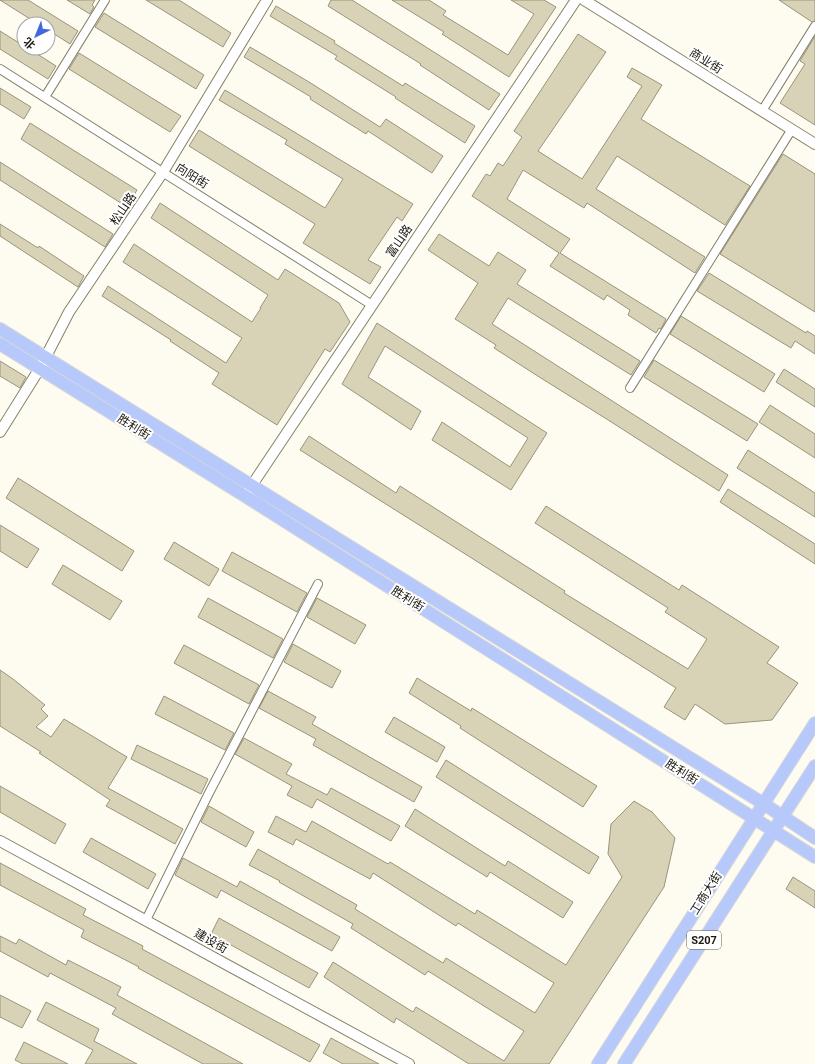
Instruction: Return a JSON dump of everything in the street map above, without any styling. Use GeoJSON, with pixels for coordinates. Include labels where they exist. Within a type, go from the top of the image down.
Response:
{"type":"FeatureCollection","features":[{"type":"Feature","properties":{"kind":"main road","name":"胜利街"},"geometry":{"type":"LineString","coordinates":[[0,330],[43,363],[248,491],[764,804],[815,838]]}},
{"type":"Feature","properties":{"kind":"main road","name":"胜利街"},"geometry":{"type":"LineString","coordinates":[[0,344],[43,363]]}},
{"type":"Feature","properties":{"kind":"main road","name":"胜利街"},"geometry":{"type":"LineString","coordinates":[[248,491],[815,857]]}},
{"type":"Feature","properties":{"kind":"main road","name":"工商大街"},"geometry":{"type":"LineString","coordinates":[[598,1064],[815,722]]}},
{"type":"Feature","properties":{"kind":"main road","name":"工商大街"},"geometry":{"type":"LineString","coordinates":[[624,1064],[815,766]]}},
{"type":"Feature","properties":{"kind":"street"},"geometry":{"type":"LineString","coordinates":[[45,97],[105,0]]}},
{"type":"Feature","properties":{"kind":"street","name":"松山路"},"geometry":{"type":"LineString","coordinates":[[0,432],[43,363],[69,312],[163,172],[267,0]]}},
{"type":"Feature","properties":{"kind":"street","name":"富山路"},"geometry":{"type":"LineString","coordinates":[[248,491],[576,0]]}},
{"type":"Feature","properties":{"kind":"street","name":"商业街"},"geometry":{"type":"LineString","coordinates":[[584,0],[815,144]]}},
{"type":"Feature","properties":{"kind":"street"},"geometry":{"type":"LineString","coordinates":[[762,111],[815,26]]}},
{"type":"Feature","properties":{"kind":"street","name":"向阳街"},"geometry":{"type":"LineString","coordinates":[[0,69],[372,305]]}},
{"type":"Feature","properties":{"kind":"street"},"geometry":{"type":"LineString","coordinates":[[630,388],[792,129]]}},
{"type":"Feature","properties":{"kind":"street"},"geometry":{"type":"LineString","coordinates":[[146,920],[209,792],[318,584]]}},
{"type":"Feature","properties":{"kind":"street","name":"建设街"},"geometry":{"type":"LineString","coordinates":[[0,841],[409,1064]]}},
{"type":"Feature","properties":{"kind":"building"},"geometry":{"type":"Polygon","coordinates":[[[0,0],[28,0],[54,16],[25,16],[0,0]]]}},
{"type":"Feature","properties":{"kind":"building"},"geometry":{"type":"Polygon","coordinates":[[[67,0],[95,0],[92,5],[94,7],[90,14],[67,0]]]}},
{"type":"Feature","properties":{"kind":"building"},"geometry":{"type":"Polygon","coordinates":[[[146,0],[179,0],[231,33],[223,47],[146,0]]]}},
{"type":"Feature","properties":{"kind":"building"},"geometry":{"type":"Polygon","coordinates":[[[331,0],[352,0],[500,94],[489,110],[420,65],[421,64],[328,6],[331,0]]]}},
{"type":"Feature","properties":{"kind":"building"},"geometry":{"type":"Polygon","coordinates":[[[392,0],[429,0],[446,11],[443,15],[508,55],[534,14],[511,0],[544,0],[556,7],[509,77],[442,34],[444,32],[392,0]]]}},
{"type":"Feature","properties":{"kind":"building"},"geometry":{"type":"Polygon","coordinates":[[[779,0],[815,0],[815,21],[812,22],[779,0]]]}},
{"type":"Feature","properties":{"kind":"building"},"geometry":{"type":"Polygon","coordinates":[[[276,6],[335,41],[334,43],[403,86],[405,83],[475,126],[465,143],[335,59],[337,56],[270,16],[276,6]]]}},
{"type":"Feature","properties":{"kind":"building"},"geometry":{"type":"Polygon","coordinates":[[[104,13],[204,75],[196,89],[95,27],[104,13]]]}},
{"type":"Feature","properties":{"kind":"building"},"geometry":{"type":"Polygon","coordinates":[[[56,17],[78,31],[70,44],[56,35],[56,17]]]}},
{"type":"Feature","properties":{"kind":"building"},"geometry":{"type":"Polygon","coordinates":[[[0,31],[16,41],[16,56],[40,56],[56,66],[48,79],[0,49],[0,31]]]}},
{"type":"Feature","properties":{"kind":"building"},"geometry":{"type":"Polygon","coordinates":[[[578,34],[606,52],[538,151],[582,179],[642,86],[627,77],[632,68],[662,85],[641,119],[750,186],[725,225],[617,156],[596,189],[705,257],[695,273],[587,203],[584,208],[523,170],[507,199],[570,239],[560,253],[666,319],[661,329],[659,328],[656,333],[628,315],[630,310],[607,295],[604,300],[550,266],[559,253],[472,196],[486,174],[490,176],[498,163],[503,166],[522,137],[514,131],[578,34]]]}},
{"type":"Feature","properties":{"kind":"building"},"geometry":{"type":"Polygon","coordinates":[[[815,36],[815,125],[780,103],[805,64],[800,61],[815,36]]]}},
{"type":"Feature","properties":{"kind":"building"},"geometry":{"type":"Polygon","coordinates":[[[250,47],[380,127],[386,119],[443,156],[432,173],[368,131],[366,134],[310,99],[311,97],[244,57],[250,47]]]}},
{"type":"Feature","properties":{"kind":"building"},"geometry":{"type":"Polygon","coordinates":[[[79,53],[181,116],[170,132],[69,69],[79,53]]]}},
{"type":"Feature","properties":{"kind":"building"},"geometry":{"type":"Polygon","coordinates":[[[0,88],[31,107],[24,119],[0,104],[0,88]]]}},
{"type":"Feature","properties":{"kind":"building"},"geometry":{"type":"Polygon","coordinates":[[[225,90],[413,204],[402,221],[397,217],[368,260],[381,267],[370,284],[303,243],[315,224],[189,146],[199,130],[325,208],[343,179],[285,144],[287,140],[219,100],[225,90]]]}},
{"type":"Feature","properties":{"kind":"building"},"geometry":{"type":"Polygon","coordinates":[[[30,123],[137,190],[127,207],[21,139],[30,123]]]}},
{"type":"Feature","properties":{"kind":"building"},"geometry":{"type":"Polygon","coordinates":[[[783,154],[815,174],[815,312],[720,254],[783,154]]]}},
{"type":"Feature","properties":{"kind":"building"},"geometry":{"type":"Polygon","coordinates":[[[0,162],[113,234],[105,247],[0,180],[0,162]]]}},
{"type":"Feature","properties":{"kind":"building"},"geometry":{"type":"Polygon","coordinates":[[[160,203],[278,280],[285,269],[339,303],[350,322],[330,352],[325,349],[277,425],[212,384],[219,373],[102,296],[108,286],[226,363],[242,338],[123,262],[134,244],[252,322],[261,308],[268,295],[151,218],[160,203]]]}},
{"type":"Feature","properties":{"kind":"building"},"geometry":{"type":"Polygon","coordinates":[[[0,224],[38,248],[39,246],[84,276],[78,287],[0,236],[0,224]]]}},
{"type":"Feature","properties":{"kind":"building"},"geometry":{"type":"Polygon","coordinates":[[[439,234],[489,266],[498,252],[526,270],[517,284],[640,361],[631,375],[508,298],[492,324],[728,475],[719,491],[494,348],[496,345],[455,319],[478,283],[428,250],[439,234]]]}},
{"type":"Feature","properties":{"kind":"building"},"geometry":{"type":"Polygon","coordinates":[[[709,273],[806,333],[807,331],[815,336],[815,354],[795,341],[791,348],[697,291],[709,273]]]}},
{"type":"Feature","properties":{"kind":"building"},"geometry":{"type":"Polygon","coordinates":[[[681,316],[775,374],[764,392],[670,334],[681,316]]]}},
{"type":"Feature","properties":{"kind":"building"},"geometry":{"type":"Polygon","coordinates":[[[377,323],[547,433],[511,490],[432,440],[442,422],[510,467],[528,438],[385,346],[368,377],[421,411],[411,430],[342,384],[377,323]]]}},
{"type":"Feature","properties":{"kind":"building"},"geometry":{"type":"Polygon","coordinates":[[[654,360],[758,424],[747,441],[644,377],[654,360]]]}},
{"type":"Feature","properties":{"kind":"building"},"geometry":{"type":"Polygon","coordinates":[[[0,361],[26,377],[20,388],[0,376],[0,361]]]}},
{"type":"Feature","properties":{"kind":"building"},"geometry":{"type":"Polygon","coordinates":[[[784,369],[815,389],[815,407],[776,382],[784,369]]]}},
{"type":"Feature","properties":{"kind":"building"},"geometry":{"type":"Polygon","coordinates":[[[770,405],[815,434],[815,458],[759,422],[770,405]]]}},
{"type":"Feature","properties":{"kind":"building"},"geometry":{"type":"Polygon","coordinates":[[[309,436],[396,493],[400,486],[565,591],[564,593],[688,669],[707,639],[665,612],[668,608],[535,523],[546,506],[679,590],[682,585],[779,647],[767,663],[798,683],[772,720],[725,724],[695,704],[685,720],[664,707],[676,688],[300,450],[309,436]]]}},
{"type":"Feature","properties":{"kind":"building"},"geometry":{"type":"Polygon","coordinates":[[[748,450],[815,493],[815,517],[737,468],[748,450]]]}},
{"type":"Feature","properties":{"kind":"building"},"geometry":{"type":"Polygon","coordinates":[[[18,478],[134,551],[122,571],[6,498],[18,478]]]}},
{"type":"Feature","properties":{"kind":"building"},"geometry":{"type":"Polygon","coordinates":[[[728,489],[815,544],[815,564],[720,502],[728,489]]]}},
{"type":"Feature","properties":{"kind":"building"},"geometry":{"type":"Polygon","coordinates":[[[0,525],[39,549],[27,568],[0,551],[0,525]]]}},
{"type":"Feature","properties":{"kind":"building"},"geometry":{"type":"Polygon","coordinates":[[[174,542],[219,569],[209,586],[164,559],[174,542]]]}},
{"type":"Feature","properties":{"kind":"building"},"geometry":{"type":"Polygon","coordinates":[[[232,552],[307,593],[297,612],[222,571],[232,552]]]}},
{"type":"Feature","properties":{"kind":"building"},"geometry":{"type":"Polygon","coordinates":[[[63,565],[122,601],[110,620],[52,584],[63,565]]]}},
{"type":"Feature","properties":{"kind":"building"},"geometry":{"type":"Polygon","coordinates":[[[208,598],[283,639],[273,658],[198,617],[208,598]]]}},
{"type":"Feature","properties":{"kind":"building"},"geometry":{"type":"Polygon","coordinates":[[[317,598],[366,625],[355,644],[307,617],[317,598]]]}},
{"type":"Feature","properties":{"kind":"building"},"geometry":{"type":"Polygon","coordinates":[[[293,644],[341,671],[332,688],[284,662],[293,644]]]}},
{"type":"Feature","properties":{"kind":"building"},"geometry":{"type":"Polygon","coordinates":[[[184,645],[259,685],[249,704],[174,663],[184,645]]]}},
{"type":"Feature","properties":{"kind":"building"},"geometry":{"type":"Polygon","coordinates":[[[0,670],[45,705],[41,709],[48,716],[36,727],[51,737],[64,719],[127,757],[108,788],[183,829],[175,844],[106,806],[110,800],[39,753],[41,752],[0,726],[0,670]]]}},
{"type":"Feature","properties":{"kind":"building"},"geometry":{"type":"Polygon","coordinates":[[[417,678],[471,711],[472,708],[597,786],[583,807],[460,728],[461,726],[409,693],[417,678]]]}},
{"type":"Feature","properties":{"kind":"building"},"geometry":{"type":"Polygon","coordinates":[[[268,691],[316,717],[312,724],[422,787],[414,802],[313,745],[316,739],[259,708],[268,691]]]}},
{"type":"Feature","properties":{"kind":"building"},"geometry":{"type":"Polygon","coordinates":[[[164,696],[234,733],[225,750],[155,714],[164,696]]]}},
{"type":"Feature","properties":{"kind":"building"},"geometry":{"type":"Polygon","coordinates":[[[394,717],[445,747],[437,762],[385,732],[394,717]]]}},
{"type":"Feature","properties":{"kind":"building"},"geometry":{"type":"Polygon","coordinates":[[[244,738],[292,764],[286,774],[327,795],[331,788],[400,826],[391,841],[317,799],[312,808],[287,795],[292,786],[235,754],[244,738]]]}},
{"type":"Feature","properties":{"kind":"building"},"geometry":{"type":"Polygon","coordinates":[[[137,745],[208,779],[201,794],[131,759],[137,745]]]}},
{"type":"Feature","properties":{"kind":"building"},"geometry":{"type":"Polygon","coordinates":[[[446,760],[599,857],[589,874],[436,777],[446,760]]]}},
{"type":"Feature","properties":{"kind":"building"},"geometry":{"type":"Polygon","coordinates":[[[0,786],[66,824],[55,844],[0,812],[0,786]]]}},
{"type":"Feature","properties":{"kind":"building"},"geometry":{"type":"Polygon","coordinates":[[[634,801],[652,812],[675,838],[664,887],[549,1064],[469,1064],[396,1018],[394,1023],[324,977],[333,962],[413,1012],[416,1007],[504,1061],[524,1031],[428,971],[425,975],[351,928],[353,924],[279,882],[280,881],[249,865],[258,849],[357,905],[355,909],[443,963],[446,958],[535,1013],[554,983],[458,923],[456,926],[373,873],[370,879],[296,839],[293,845],[268,832],[276,816],[306,832],[312,821],[388,864],[390,862],[475,914],[477,910],[566,965],[622,877],[608,854],[611,824],[634,801]]]}},
{"type":"Feature","properties":{"kind":"building"},"geometry":{"type":"Polygon","coordinates":[[[209,806],[254,832],[246,847],[201,822],[209,806]]]}},
{"type":"Feature","properties":{"kind":"building"},"geometry":{"type":"Polygon","coordinates":[[[415,809],[505,866],[508,861],[573,902],[563,918],[490,872],[487,877],[405,826],[415,809]]]}},
{"type":"Feature","properties":{"kind":"building"},"geometry":{"type":"Polygon","coordinates":[[[91,838],[156,874],[148,889],[83,852],[91,838]]]}},
{"type":"Feature","properties":{"kind":"building"},"geometry":{"type":"Polygon","coordinates":[[[183,858],[237,887],[240,881],[340,937],[332,951],[221,890],[217,898],[175,875],[183,858]]]}},
{"type":"Feature","properties":{"kind":"building"},"geometry":{"type":"Polygon","coordinates":[[[0,863],[86,909],[83,915],[143,946],[142,949],[320,1045],[310,1062],[138,968],[139,967],[81,937],[84,930],[0,885],[0,863]]]}},
{"type":"Feature","properties":{"kind":"building"},"geometry":{"type":"Polygon","coordinates":[[[793,877],[815,891],[815,908],[786,889],[793,877]]]}},
{"type":"Feature","properties":{"kind":"building"},"geometry":{"type":"Polygon","coordinates":[[[219,918],[318,973],[309,988],[211,934],[219,918]]]}},
{"type":"Feature","properties":{"kind":"building"},"geometry":{"type":"Polygon","coordinates":[[[0,936],[16,944],[19,939],[66,965],[68,960],[121,987],[117,995],[243,1064],[203,1064],[112,1014],[116,1008],[50,973],[48,977],[0,951],[0,936]]]}},
{"type":"Feature","properties":{"kind":"building"},"geometry":{"type":"Polygon","coordinates":[[[0,995],[31,1011],[22,1028],[0,1017],[0,995]]]}},
{"type":"Feature","properties":{"kind":"building"},"geometry":{"type":"Polygon","coordinates":[[[46,1002],[99,1029],[94,1041],[137,1064],[85,1064],[93,1050],[37,1020],[46,1002]]]}},
{"type":"Feature","properties":{"kind":"building"},"geometry":{"type":"Polygon","coordinates":[[[331,1038],[379,1064],[343,1064],[323,1053],[331,1038]]]}},
{"type":"Feature","properties":{"kind":"building"},"geometry":{"type":"Polygon","coordinates":[[[24,1042],[68,1064],[23,1064],[15,1060],[24,1042]]]}}]}
